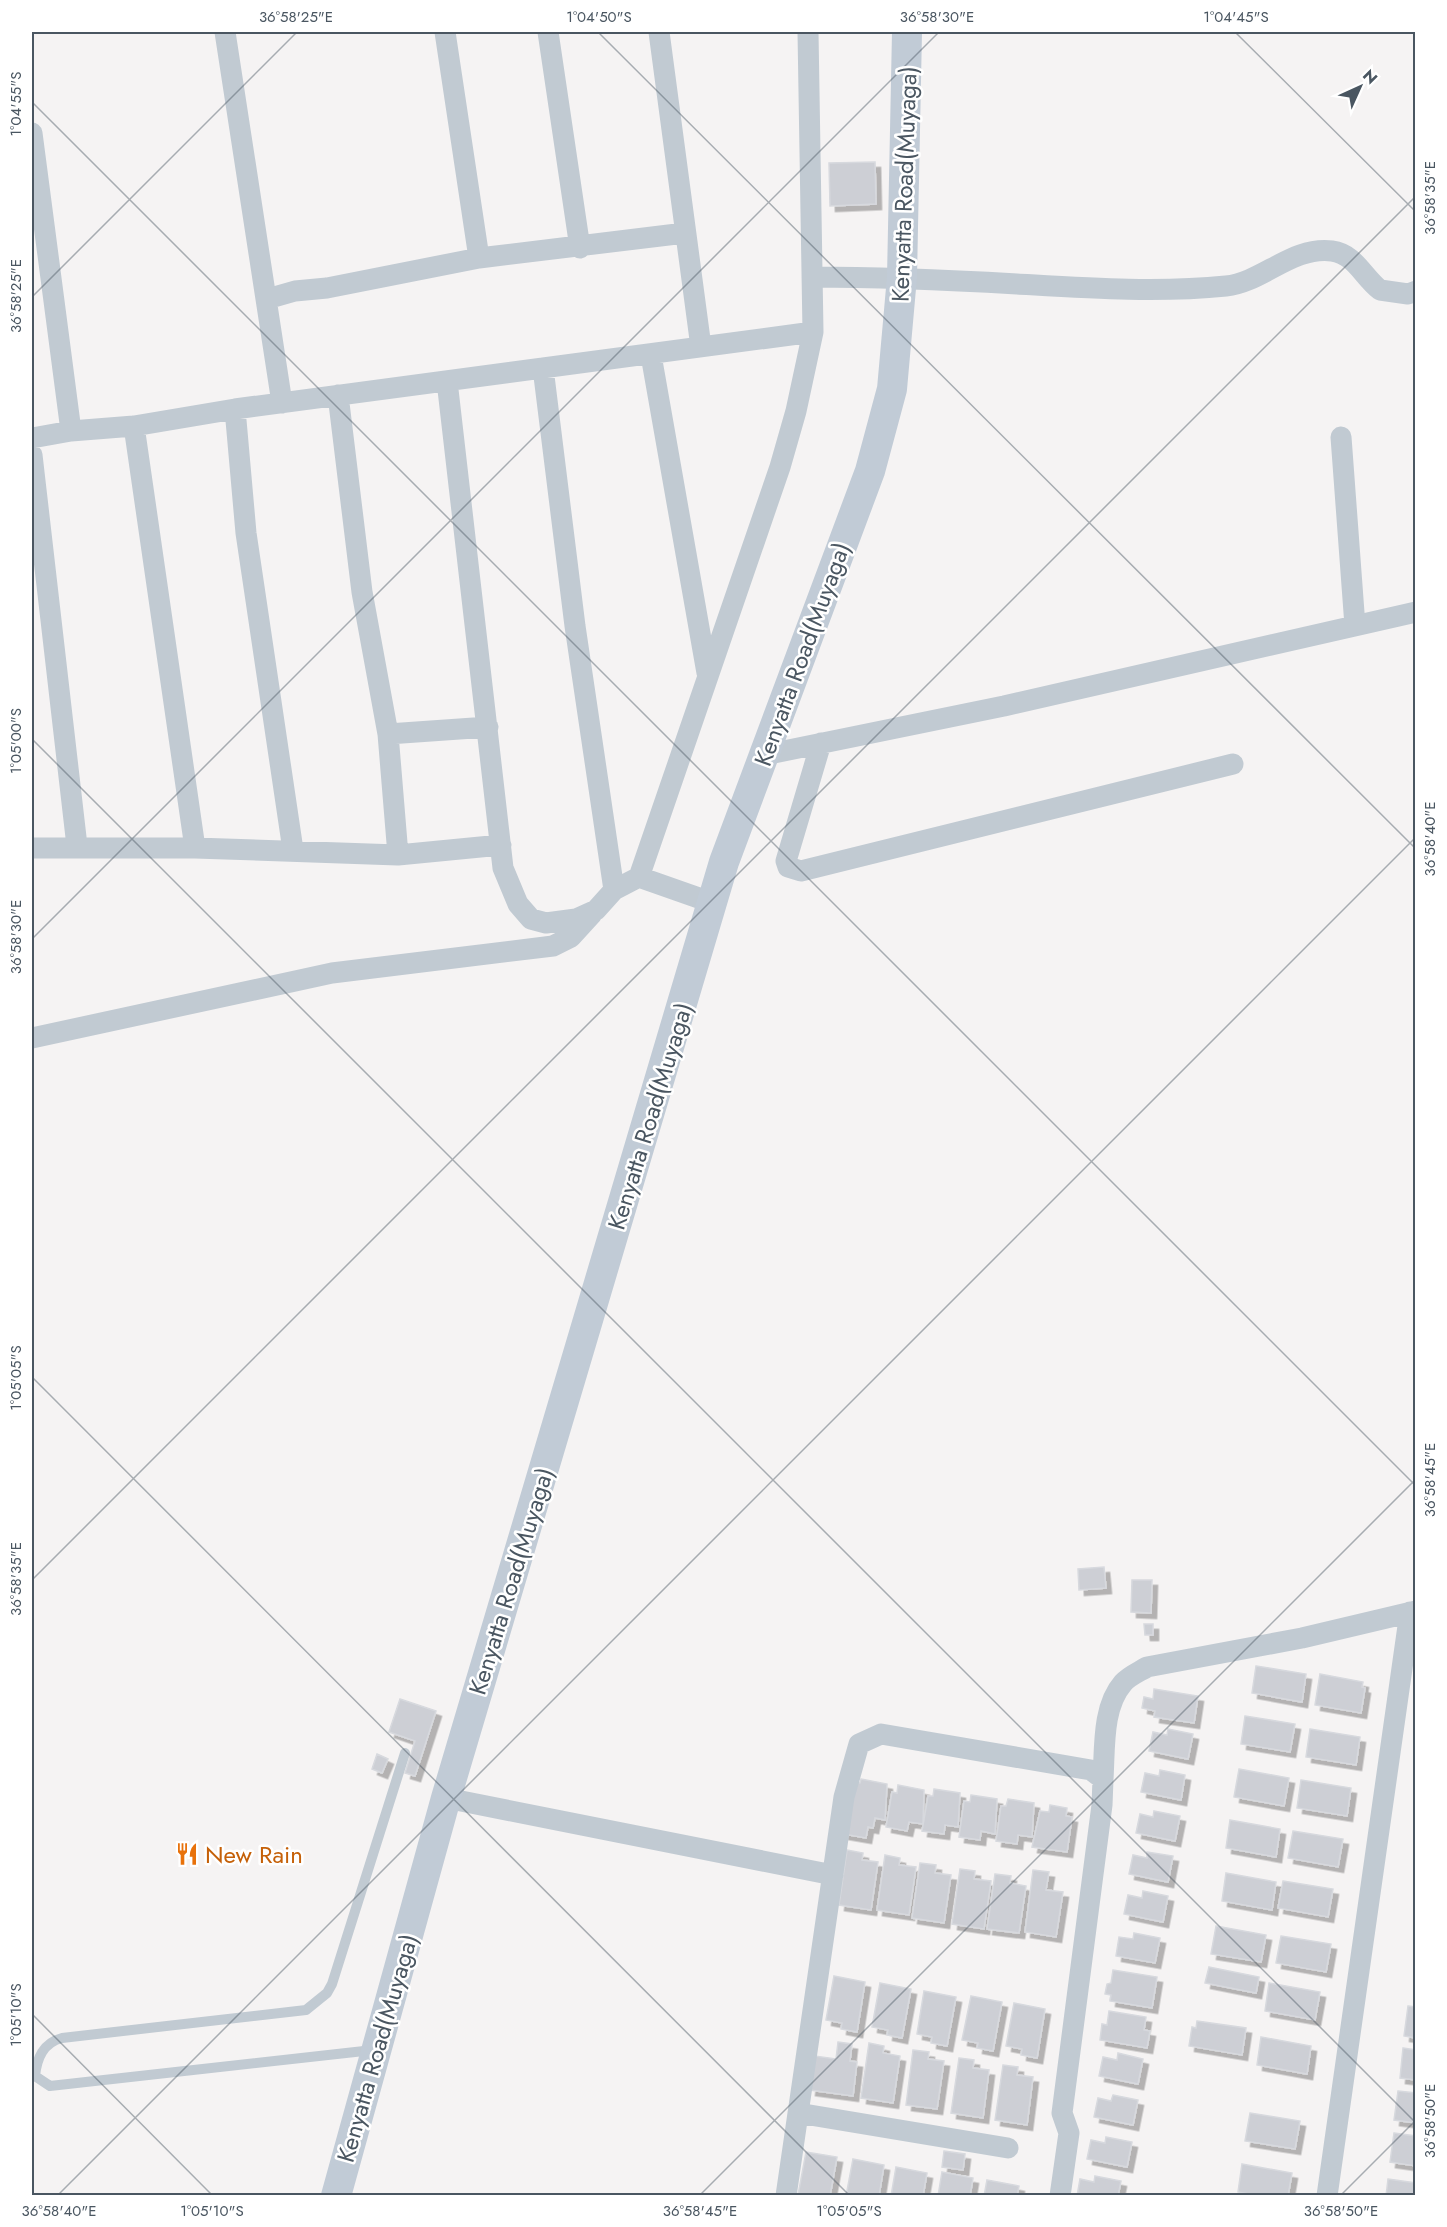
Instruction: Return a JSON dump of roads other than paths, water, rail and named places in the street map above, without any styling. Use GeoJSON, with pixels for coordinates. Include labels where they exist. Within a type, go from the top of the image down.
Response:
{"type":"FeatureCollection","features":[{"type":"Feature","properties":{"kind":"main road","name":"Kenyatta Road(Muyaga)"},"geometry":{"type":"LineString","coordinates":[[336,2196],[446,1798],[724,862],[870,471],[892,389],[902,277],[908,32]]}},
{"type":"Feature","properties":{"kind":"street"},"geometry":{"type":"LineString","coordinates":[[225,32],[282,404]]}},
{"type":"Feature","properties":{"kind":"street"},"geometry":{"type":"LineString","coordinates":[[445,32],[479,258]]}},
{"type":"Feature","properties":{"kind":"street"},"geometry":{"type":"LineString","coordinates":[[548,32],[580,248]]}},
{"type":"Feature","properties":{"kind":"street"},"geometry":{"type":"LineString","coordinates":[[658,32],[701,347]]}},
{"type":"Feature","properties":{"kind":"street"},"geometry":{"type":"LineString","coordinates":[[32,1038],[332,973],[553,946],[571,937],[614,890],[639,877],[780,467],[796,411],[813,332],[808,32]]}},
{"type":"Feature","properties":{"kind":"street"},"geometry":{"type":"LineString","coordinates":[[32,133],[70,431]]}},
{"type":"Feature","properties":{"kind":"street"},"geometry":{"type":"LineString","coordinates":[[267,299],[295,291],[327,288],[479,258],[580,248],[685,233]]}},
{"type":"Feature","properties":{"kind":"street"},"geometry":{"type":"LineString","coordinates":[[812,277],[902,277],[1101,289],[1226,286],[1249,282],[1271,268],[1304,254],[1333,251],[1352,258],[1380,290],[1408,294],[1416,291]]}},
{"type":"Feature","properties":{"kind":"street"},"geometry":{"type":"LineString","coordinates":[[32,438],[70,431],[134,426],[236,409],[813,332]]}},
{"type":"Feature","properties":{"kind":"street"},"geometry":{"type":"LineString","coordinates":[[651,355],[708,677]]}},
{"type":"Feature","properties":{"kind":"street"},"geometry":{"type":"LineString","coordinates":[[543,368],[575,626],[614,890]]}},
{"type":"Feature","properties":{"kind":"street"},"geometry":{"type":"LineString","coordinates":[[447,381],[503,868],[518,904],[531,919],[546,923],[556,922],[576,919],[596,910]]}},
{"type":"Feature","properties":{"kind":"street"},"geometry":{"type":"LineString","coordinates":[[338,395],[362,592],[388,734],[398,855]]}},
{"type":"Feature","properties":{"kind":"street"},"geometry":{"type":"LineString","coordinates":[[236,409],[246,533],[293,850]]}},
{"type":"Feature","properties":{"kind":"street"},"geometry":{"type":"LineString","coordinates":[[134,426],[195,848]]}},
{"type":"Feature","properties":{"kind":"street"},"geometry":{"type":"LineString","coordinates":[[1341,437],[1355,626]]}},
{"type":"Feature","properties":{"kind":"street"},"geometry":{"type":"LineString","coordinates":[[32,455],[77,846]]}},
{"type":"Feature","properties":{"kind":"street"},"geometry":{"type":"LineString","coordinates":[[764,755],[1004,706],[1416,612]]}},
{"type":"Feature","properties":{"kind":"street"},"geometry":{"type":"LineString","coordinates":[[388,734],[488,727]]}},
{"type":"Feature","properties":{"kind":"street"},"geometry":{"type":"LineString","coordinates":[[821,743],[786,861],[788,867],[794,870],[813,868],[1233,764]]}},
{"type":"Feature","properties":{"kind":"street"},"geometry":{"type":"LineString","coordinates":[[32,848],[77,846],[195,848],[398,855],[501,845]]}},
{"type":"Feature","properties":{"kind":"street"},"geometry":{"type":"LineString","coordinates":[[639,877],[713,903]]}},
{"type":"Feature","properties":{"kind":"street"},"geometry":{"type":"LineString","coordinates":[[1060,2196],[1069,2133],[1062,2113],[1102,1805],[1105,1740],[1112,1699],[1124,1681],[1147,1668],[1302,1638],[1413,1612],[1327,2196]]}},
{"type":"Feature","properties":{"kind":"street"},"geometry":{"type":"LineString","coordinates":[[786,2196],[844,1797],[859,1744],[881,1734],[1091,1770],[1103,1779]]}},
{"type":"Feature","properties":{"kind":"street"},"geometry":{"type":"LineString","coordinates":[[446,1798],[833,1875]]}},
{"type":"Feature","properties":{"kind":"street"},"geometry":{"type":"LineString","coordinates":[[798,2113],[1008,2148]]}},
{"type":"Feature","properties":{"kind":"lane"},"geometry":{"type":"LineString","coordinates":[[376,2050],[50,2086],[35,2076],[42,2051],[53,2040],[306,2010],[319,2001],[332,1984],[405,1753]]}},
{"type":"Feature","properties":{"kind":"place","name":"New Rain"},"geometry":{"type":"Point","coordinates":[187,1854]}}]}
